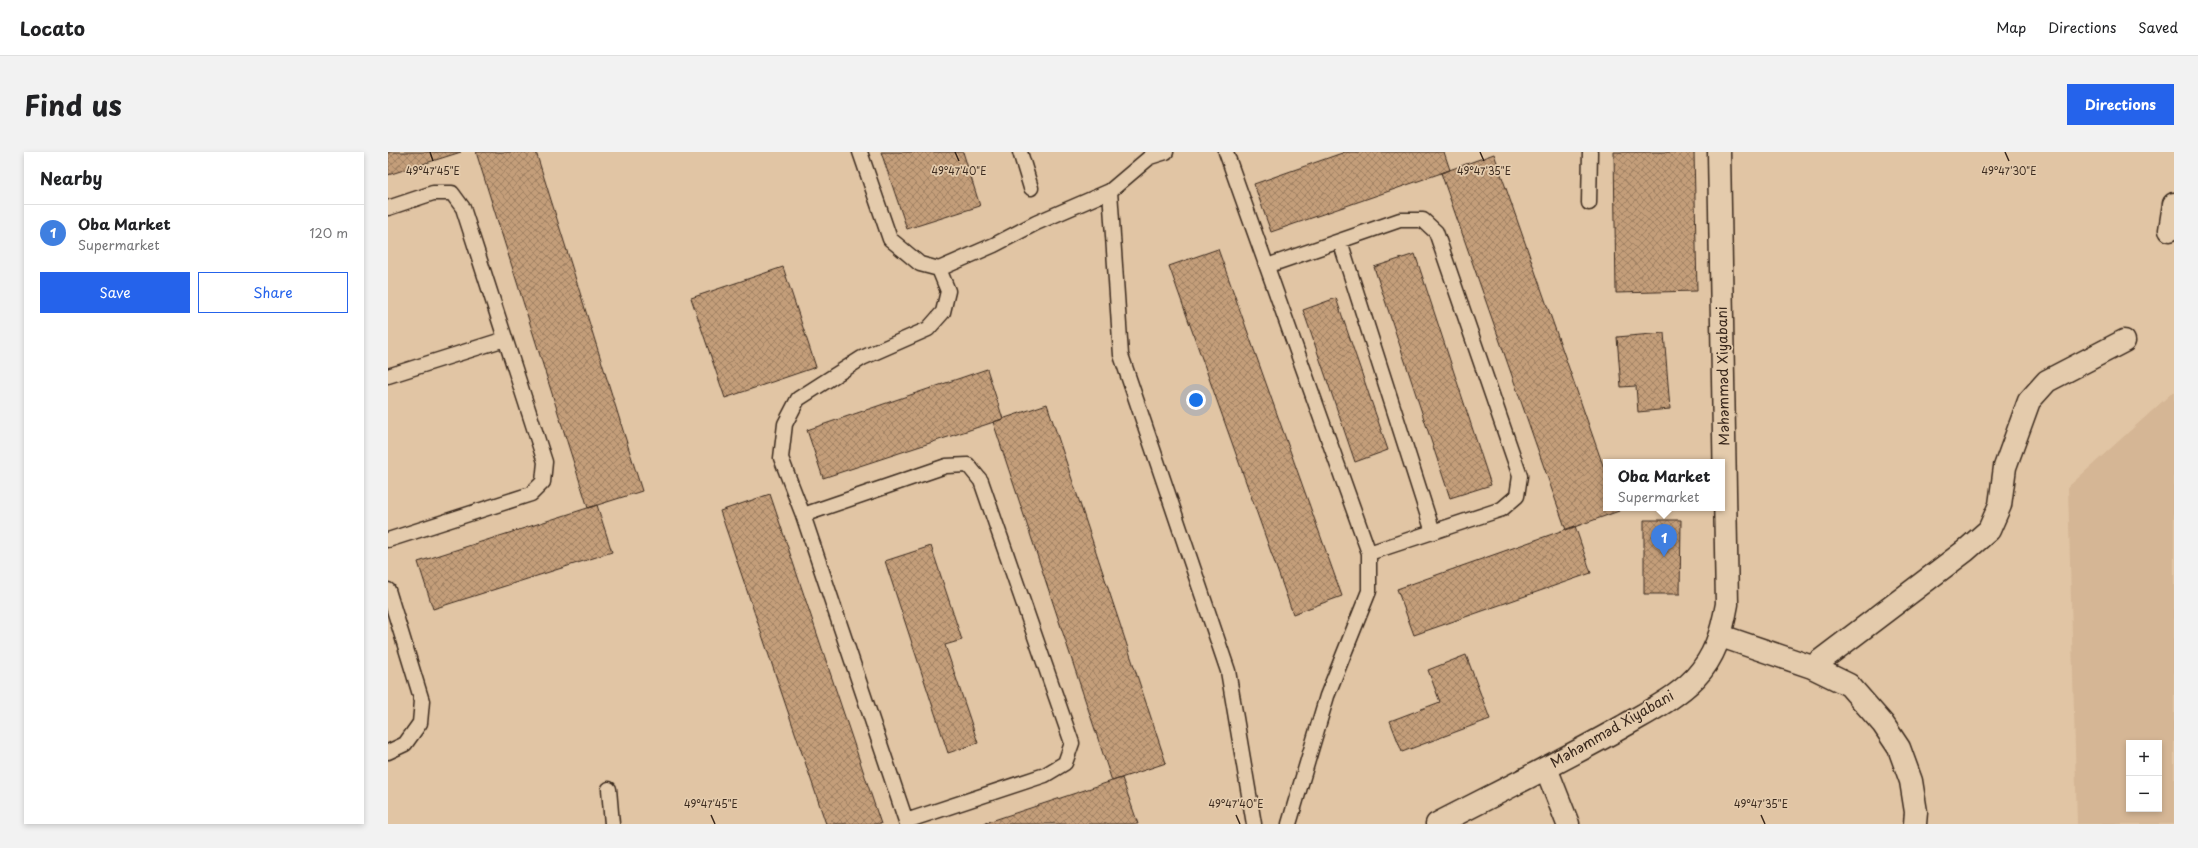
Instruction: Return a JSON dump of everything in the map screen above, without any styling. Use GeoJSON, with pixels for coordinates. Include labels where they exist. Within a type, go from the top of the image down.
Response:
{"type":"FeatureCollection","features":[{"type":"Feature","properties":{"kind":"street","name":"Məhəmməd Xiyabani"},"geometry":{"type":"LineString","coordinates":[[1719,152],[1724,459]]}},
{"type":"Feature","properties":{"kind":"street"},"geometry":{"type":"LineString","coordinates":[[2170,230],[2174,204]]}},
{"type":"Feature","properties":{"kind":"street"},"geometry":{"type":"LineString","coordinates":[[1812,667],[1965,551],[1989,530],[2000,505],[2005,467],[2029,401],[2047,382],[2124,341]]}},
{"type":"Feature","properties":{"kind":"street","name":"Məhəmməd Xiyabani"},"geometry":{"type":"LineString","coordinates":[[1437,824],[1546,768],[1660,705],[1694,678],[1710,658],[1721,636],[1727,604],[1725,491]]}},
{"type":"Feature","properties":{"kind":"street"},"geometry":{"type":"LineString","coordinates":[[1721,636],[1812,667],[1849,685],[1883,724],[1895,742],[1911,781],[1916,812],[1916,824]]}},
{"type":"Feature","properties":{"kind":"street"},"geometry":{"type":"LineString","coordinates":[[1546,768],[1568,824]]}},
{"type":"Feature","properties":{"kind":"lane"},"geometry":{"type":"LineString","coordinates":[[860,152],[890,239],[920,264],[939,269],[994,245],[1036,222],[1110,191],[1150,157],[1166,152]]}},
{"type":"Feature","properties":{"kind":"lane"},"geometry":{"type":"LineString","coordinates":[[1020,152],[1031,188]]}},
{"type":"Feature","properties":{"kind":"lane"},"geometry":{"type":"LineString","coordinates":[[1226,152],[1369,553],[1369,591],[1327,696],[1289,824]]}},
{"type":"Feature","properties":{"kind":"lane"},"geometry":{"type":"LineString","coordinates":[[1589,203],[1590,152]]}},
{"type":"Feature","properties":{"kind":"lane"},"geometry":{"type":"LineString","coordinates":[[1110,191],[1121,355],[1228,671],[1254,824]]}},
{"type":"Feature","properties":{"kind":"lane"},"geometry":{"type":"LineString","coordinates":[[388,208],[434,193],[452,193],[463,208],[545,462],[543,482],[531,494],[388,540]]}},
{"type":"Feature","properties":{"kind":"lane"},"geometry":{"type":"LineString","coordinates":[[1267,266],[1400,220],[1423,220],[1436,232],[1520,476],[1517,496],[1502,509],[1369,553]]}},
{"type":"Feature","properties":{"kind":"lane"},"geometry":{"type":"LineString","coordinates":[[1340,241],[1433,532]]}},
{"type":"Feature","properties":{"kind":"lane"},"geometry":{"type":"LineString","coordinates":[[803,515],[946,466],[968,465],[981,481],[1072,743],[1065,763],[1045,775],[906,822],[803,515],[781,458],[785,424],[798,399],[862,358],[928,329],[943,312],[948,291],[939,269]]}},
{"type":"Feature","properties":{"kind":"lane"},"geometry":{"type":"LineString","coordinates":[[388,376],[505,339]]}},
{"type":"Feature","properties":{"kind":"lane"},"geometry":{"type":"LineString","coordinates":[[388,590],[422,701],[420,723],[405,744],[388,752]]}},
{"type":"Feature","properties":{"kind":"lane"},"geometry":{"type":"LineString","coordinates":[[609,789],[612,824]]}},
{"type":"Feature","properties":{"kind":"shaded area"},"geometry":{"type":"Polygon","coordinates":[[[2174,391],[2174,824],[2077,824],[2068,487],[2174,391]]]}},
{"type":"Feature","properties":{"kind":"building"},"geometry":{"type":"Polygon","coordinates":[[[388,152],[461,152],[388,175],[388,152]]]}},
{"type":"Feature","properties":{"kind":"building"},"geometry":{"type":"Polygon","coordinates":[[[476,152],[536,152],[642,491],[588,508],[476,152]]]}},
{"type":"Feature","properties":{"kind":"building"},"geometry":{"type":"Polygon","coordinates":[[[881,152],[963,152],[980,206],[907,229],[881,152]]]}},
{"type":"Feature","properties":{"kind":"building"},"geometry":{"type":"Polygon","coordinates":[[[1345,152],[1444,152],[1450,170],[1271,232],[1254,184],[1345,152]]]}},
{"type":"Feature","properties":{"kind":"building"},"geometry":{"type":"Polygon","coordinates":[[[1614,152],[1694,152],[1697,291],[1616,293],[1614,152]]]}},
{"type":"Feature","properties":{"kind":"building"},"geometry":{"type":"Polygon","coordinates":[[[1494,154],[1603,465],[1603,511],[1619,511],[1566,530],[1441,173],[1494,154]]]}},
{"type":"Feature","properties":{"kind":"building"},"geometry":{"type":"Polygon","coordinates":[[[1218,249],[1342,596],[1293,614],[1169,266],[1218,249]]]}},
{"type":"Feature","properties":{"kind":"building"},"geometry":{"type":"Polygon","coordinates":[[[1415,254],[1491,485],[1450,498],[1374,267],[1415,254]]]}},
{"type":"Feature","properties":{"kind":"building"},"geometry":{"type":"Polygon","coordinates":[[[783,267],[816,367],[725,398],[691,298],[783,267]]]}},
{"type":"Feature","properties":{"kind":"building"},"geometry":{"type":"Polygon","coordinates":[[[1336,298],[1388,450],[1355,462],[1303,310],[1336,298]]]}},
{"type":"Feature","properties":{"kind":"building"},"geometry":{"type":"Polygon","coordinates":[[[1664,333],[1670,409],[1638,412],[1636,386],[1621,387],[1617,337],[1664,333]]]}},
{"type":"Feature","properties":{"kind":"building"},"geometry":{"type":"Polygon","coordinates":[[[987,369],[1003,419],[823,478],[807,430],[987,369]]]}},
{"type":"Feature","properties":{"kind":"building"},"geometry":{"type":"Polygon","coordinates":[[[1047,404],[1166,763],[1112,781],[993,422],[1047,404]]]}},
{"type":"Feature","properties":{"kind":"building"},"geometry":{"type":"Polygon","coordinates":[[[770,494],[881,824],[826,824],[720,511],[770,494]]]}},
{"type":"Feature","properties":{"kind":"building"},"geometry":{"type":"Polygon","coordinates":[[[597,505],[612,552],[433,609],[418,562],[597,505]]]}},
{"type":"Feature","properties":{"kind":"building"},"geometry":{"type":"Polygon","coordinates":[[[1644,520],[1681,520],[1680,594],[1644,594],[1644,520]]]}},
{"type":"Feature","properties":{"kind":"building"},"geometry":{"type":"Polygon","coordinates":[[[1575,526],[1591,573],[1414,635],[1397,589],[1575,526]]]}},
{"type":"Feature","properties":{"kind":"building"},"geometry":{"type":"Polygon","coordinates":[[[931,546],[962,640],[945,645],[978,743],[948,753],[885,561],[931,546]]]}},
{"type":"Feature","properties":{"kind":"building"},"geometry":{"type":"Polygon","coordinates":[[[1466,655],[1490,719],[1402,752],[1390,721],[1440,702],[1428,670],[1466,655]]]}},
{"type":"Feature","properties":{"kind":"building"},"geometry":{"type":"Polygon","coordinates":[[[1122,778],[1138,824],[982,824],[1112,781],[1122,778]]]}},
{"type":"Feature","properties":{"kind":"place","name":"Oba Market"},"geometry":{"type":"Point","coordinates":[1664,557]}}]}
